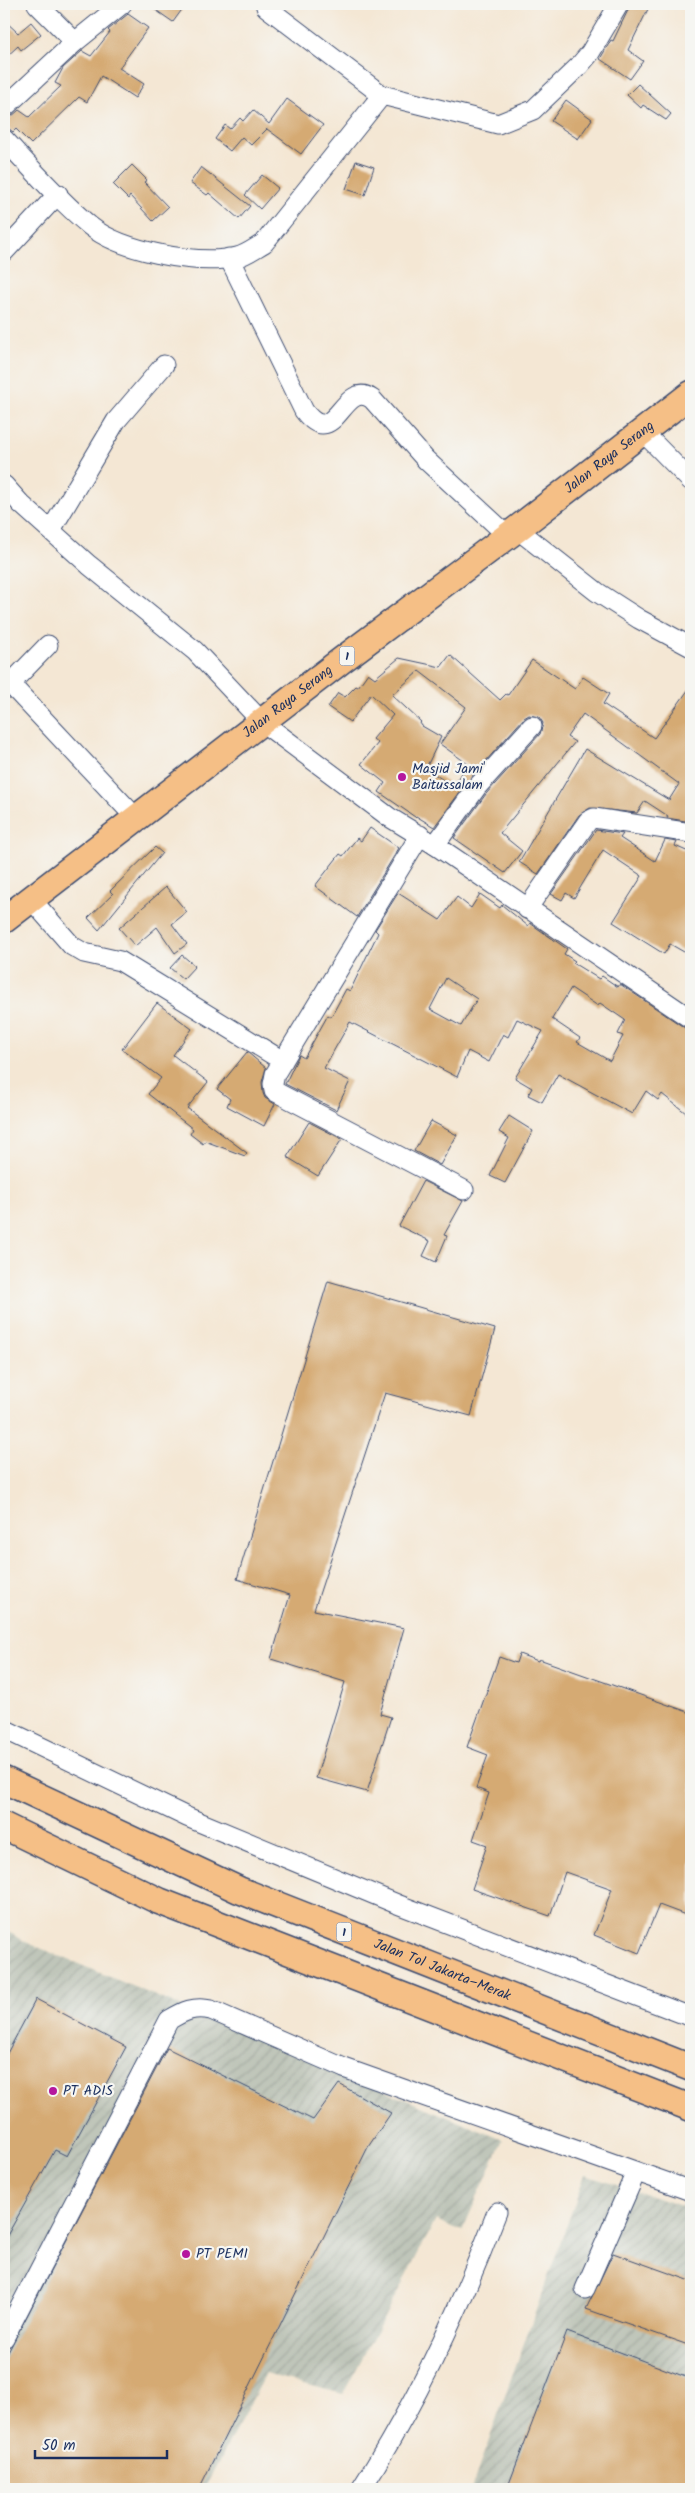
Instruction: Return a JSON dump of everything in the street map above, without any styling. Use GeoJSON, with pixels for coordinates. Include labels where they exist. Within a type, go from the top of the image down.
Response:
{"type":"FeatureCollection","features":[{"type":"Feature","properties":{"kind":"highway","name":"Jalan Raya Serang"},"geometry":{"type":"LineString","coordinates":[[4,920],[513,533],[641,430],[691,394]]}},
{"type":"Feature","properties":{"kind":"highway","name":"Jalan Tol Jakarta–Merak"},"geometry":{"type":"LineString","coordinates":[[4,1780],[239,1890],[691,2068]]}},
{"type":"Feature","properties":{"kind":"highway"},"geometry":{"type":"LineString","coordinates":[[4,1826],[159,1901],[691,2108]]}},
{"type":"Feature","properties":{"kind":"street"},"geometry":{"type":"LineString","coordinates":[[37,4],[75,42]]}},
{"type":"Feature","properties":{"kind":"street"},"geometry":{"type":"LineString","coordinates":[[4,108],[75,42],[122,4]]}},
{"type":"Feature","properties":{"kind":"street"},"geometry":{"type":"LineString","coordinates":[[266,7],[382,95],[498,124],[533,110],[590,53],[619,4]]}},
{"type":"Feature","properties":{"kind":"street"},"geometry":{"type":"LineString","coordinates":[[4,139],[91,227],[123,243],[160,255],[190,260],[238,257],[264,243],[382,95]]}},
{"type":"Feature","properties":{"kind":"street"},"geometry":{"type":"LineString","coordinates":[[4,252],[58,194]]}},
{"type":"Feature","properties":{"kind":"street"},"geometry":{"type":"LineString","coordinates":[[229,258],[304,411],[315,424],[322,425],[330,422],[353,398],[359,394],[366,395],[372,399],[426,460],[513,533],[639,619],[691,647]]}},
{"type":"Feature","properties":{"kind":"street"},"geometry":{"type":"LineString","coordinates":[[52,530],[116,421],[164,365]]}},
{"type":"Feature","properties":{"kind":"street"},"geometry":{"type":"LineString","coordinates":[[641,430],[691,481]]}},
{"type":"Feature","properties":{"kind":"street"},"geometry":{"type":"LineString","coordinates":[[4,485],[21,504],[89,565],[195,651],[262,722],[389,816],[691,1019]]}},
{"type":"Feature","properties":{"kind":"street"},"geometry":{"type":"LineString","coordinates":[[48,645],[16,678],[14,688],[136,818]]}},
{"type":"Feature","properties":{"kind":"street"},"geometry":{"type":"LineString","coordinates":[[464,1190],[274,1091],[273,1084],[283,1061],[427,840],[532,726]]}},
{"type":"Feature","properties":{"kind":"street"},"geometry":{"type":"LineString","coordinates":[[527,909],[588,821],[594,818],[691,833]]}},
{"type":"Feature","properties":{"kind":"street"},"geometry":{"type":"LineString","coordinates":[[31,900],[72,946],[84,953],[120,961],[283,1061]]}},
{"type":"Feature","properties":{"kind":"street"},"geometry":{"type":"LineString","coordinates":[[4,1729],[187,1817],[398,1904],[691,2017]]}},
{"type":"Feature","properties":{"kind":"street"},"geometry":{"type":"LineString","coordinates":[[4,2338],[169,2020],[182,2012],[197,2007],[211,2010],[344,2068],[691,2191]]}},
{"type":"Feature","properties":{"kind":"street"},"geometry":{"type":"LineString","coordinates":[[585,2289],[636,2172]]}},
{"type":"Feature","properties":{"kind":"street"},"geometry":{"type":"LineString","coordinates":[[361,2489],[382,2457],[435,2358],[470,2284],[496,2212]]}},
{"type":"Feature","properties":{"kind":"shaded area"},"geometry":{"type":"Polygon","coordinates":[[[4,1929],[23,1941],[503,2140],[462,2231],[436,2220],[343,2394],[266,2374],[204,2489],[4,2489],[4,1929]]]}},
{"type":"Feature","properties":{"kind":"shaded area"},"geometry":{"type":"Polygon","coordinates":[[[585,2175],[691,2209],[691,2489],[471,2489],[585,2175]]]}},
{"type":"Feature","properties":{"kind":"building"},"geometry":{"type":"Polygon","coordinates":[[[147,4],[186,4],[173,22],[147,4]]]}},
{"type":"Feature","properties":{"kind":"building"},"geometry":{"type":"Polygon","coordinates":[[[631,4],[639,4],[648,9],[628,50],[643,61],[630,79],[600,59],[611,40],[613,41],[631,4]]]}},
{"type":"Feature","properties":{"kind":"building"},"geometry":{"type":"Polygon","coordinates":[[[128,14],[148,28],[119,68],[144,84],[135,98],[101,76],[87,102],[79,97],[31,144],[16,129],[13,132],[4,125],[4,119],[11,117],[19,110],[29,117],[61,86],[55,83],[63,68],[82,51],[91,56],[110,32],[108,30],[128,14]]]}},
{"type":"Feature","properties":{"kind":"building"},"geometry":{"type":"Polygon","coordinates":[[[4,20],[18,33],[31,22],[41,34],[21,50],[18,46],[4,59],[4,20]]]}},
{"type":"Feature","properties":{"kind":"building"},"geometry":{"type":"Polygon","coordinates":[[[638,84],[671,114],[666,120],[643,105],[641,108],[627,95],[638,84]]]}},
{"type":"Feature","properties":{"kind":"building"},"geometry":{"type":"Polygon","coordinates":[[[287,99],[323,125],[301,154],[267,129],[251,145],[242,137],[230,151],[215,139],[225,125],[230,129],[240,118],[243,121],[253,110],[269,124],[287,99]]]}},
{"type":"Feature","properties":{"kind":"building"},"geometry":{"type":"Polygon","coordinates":[[[566,100],[592,119],[578,139],[551,121],[566,100]]]}},
{"type":"Feature","properties":{"kind":"building"},"geometry":{"type":"Polygon","coordinates":[[[356,161],[374,167],[365,195],[346,189],[356,161]]]}},
{"type":"Feature","properties":{"kind":"building"},"geometry":{"type":"Polygon","coordinates":[[[132,165],[147,180],[144,182],[168,207],[153,221],[130,196],[128,199],[113,184],[132,165]]]}},
{"type":"Feature","properties":{"kind":"building"},"geometry":{"type":"Polygon","coordinates":[[[201,167],[250,206],[239,219],[209,193],[207,195],[190,183],[201,167]]]}},
{"type":"Feature","properties":{"kind":"building"},"geometry":{"type":"Polygon","coordinates":[[[262,175],[278,188],[260,209],[245,195],[262,175]]]}},
{"type":"Feature","properties":{"kind":"building"},"geometry":{"type":"Polygon","coordinates":[[[450,655],[500,700],[506,694],[508,695],[532,660],[575,689],[583,677],[609,694],[603,704],[654,738],[691,686],[691,822],[667,818],[668,816],[645,801],[637,813],[590,808],[579,815],[538,874],[519,862],[585,749],[669,800],[679,784],[583,714],[567,737],[575,742],[500,833],[522,851],[505,873],[454,838],[486,794],[540,734],[543,723],[539,717],[529,715],[524,718],[469,780],[434,827],[415,817],[379,792],[385,783],[361,764],[378,743],[373,739],[393,715],[371,694],[350,722],[328,707],[338,693],[345,697],[356,686],[358,687],[368,673],[375,678],[399,658],[441,667],[450,655]],[[419,671],[392,695],[421,722],[422,726],[441,737],[426,768],[453,787],[468,764],[440,744],[466,707],[419,671]]]}},
{"type":"Feature","properties":{"kind":"building"},"geometry":{"type":"Polygon","coordinates":[[[370,828],[399,848],[357,917],[315,886],[340,854],[343,856],[357,838],[361,841],[370,828]]]}},
{"type":"Feature","properties":{"kind":"building"},"geometry":{"type":"Polygon","coordinates":[[[596,830],[623,834],[620,838],[655,861],[665,840],[677,842],[675,846],[691,853],[691,956],[670,944],[664,954],[613,922],[642,876],[603,850],[574,898],[566,893],[562,900],[551,894],[596,830]]]}},
{"type":"Feature","properties":{"kind":"building"},"geometry":{"type":"Polygon","coordinates":[[[155,847],[162,853],[99,930],[88,918],[113,894],[110,891],[155,847]]]}},
{"type":"Feature","properties":{"kind":"building"},"geometry":{"type":"Polygon","coordinates":[[[166,887],[187,912],[172,924],[187,944],[175,953],[157,927],[135,946],[119,928],[166,887]]]}},
{"type":"Feature","properties":{"kind":"building"},"geometry":{"type":"Polygon","coordinates":[[[398,893],[440,920],[457,897],[471,908],[480,894],[500,908],[502,905],[528,926],[530,923],[567,949],[564,954],[575,961],[573,963],[599,979],[602,976],[618,987],[620,984],[685,1028],[691,1030],[691,1117],[662,1094],[658,1100],[646,1091],[632,1114],[558,1074],[542,1102],[528,1095],[532,1088],[515,1078],[543,1031],[517,1019],[508,1037],[503,1034],[489,1062],[468,1051],[457,1077],[350,1022],[324,1068],[350,1081],[336,1110],[285,1084],[299,1055],[304,1058],[328,1015],[331,1017],[346,989],[350,991],[378,933],[375,930],[398,893]],[[446,978],[430,1009],[461,1026],[477,999],[446,978]],[[571,988],[552,1019],[580,1038],[577,1042],[610,1061],[623,1036],[618,1034],[625,1020],[600,1003],[598,1006],[571,988]]]}},
{"type":"Feature","properties":{"kind":"building"},"geometry":{"type":"Polygon","coordinates":[[[182,955],[195,966],[183,979],[170,968],[182,955]]]}},
{"type":"Feature","properties":{"kind":"building"},"geometry":{"type":"Polygon","coordinates":[[[157,1003],[192,1029],[173,1055],[208,1082],[187,1108],[247,1153],[245,1156],[205,1141],[203,1144],[190,1134],[193,1129],[148,1094],[161,1078],[122,1049],[157,1003]]]}},
{"type":"Feature","properties":{"kind":"building"},"geometry":{"type":"Polygon","coordinates":[[[247,1052],[266,1068],[262,1082],[263,1093],[265,1098],[275,1104],[264,1126],[227,1106],[230,1099],[217,1089],[247,1052]]]}},
{"type":"Feature","properties":{"kind":"building"},"geometry":{"type":"Polygon","coordinates":[[[509,1116],[533,1131],[505,1183],[490,1176],[509,1138],[499,1132],[509,1116]]]}},
{"type":"Feature","properties":{"kind":"building"},"geometry":{"type":"Polygon","coordinates":[[[431,1121],[457,1135],[440,1165],[414,1151],[431,1121]]]}},
{"type":"Feature","properties":{"kind":"building"},"geometry":{"type":"Polygon","coordinates":[[[309,1122],[342,1139],[318,1176],[287,1157],[309,1122]]]}},
{"type":"Feature","properties":{"kind":"building"},"geometry":{"type":"Polygon","coordinates":[[[423,1181],[463,1201],[444,1235],[447,1236],[436,1262],[423,1256],[430,1241],[399,1226],[423,1181]]]}},
{"type":"Feature","properties":{"kind":"building"},"geometry":{"type":"Polygon","coordinates":[[[328,1281],[495,1329],[471,1416],[385,1393],[314,1610],[404,1628],[380,1714],[391,1717],[367,1792],[316,1778],[345,1682],[271,1659],[290,1595],[237,1579],[328,1281]]]}},
{"type":"Feature","properties":{"kind":"building"},"geometry":{"type":"Polygon","coordinates":[[[519,1654],[538,1661],[539,1659],[691,1713],[691,1917],[659,1905],[639,1953],[594,1935],[612,1889],[565,1872],[550,1916],[472,1889],[487,1845],[473,1840],[489,1793],[476,1788],[488,1755],[467,1747],[499,1657],[516,1663],[519,1654]]]}},
{"type":"Feature","properties":{"kind":"building","name":"PT ADIS"},"geometry":{"type":"Polygon","coordinates":[[[36,1999],[126,2047],[67,2156],[55,2150],[4,2241],[4,2059],[36,1999]]]}},
{"type":"Feature","properties":{"kind":"building","name":"PT PEMI"},"geometry":{"type":"Polygon","coordinates":[[[167,2048],[313,2120],[339,2084],[391,2113],[368,2147],[199,2489],[4,2489],[4,2360],[167,2048]]]}},
{"type":"Feature","properties":{"kind":"building"},"geometry":{"type":"Polygon","coordinates":[[[613,2253],[691,2281],[691,2346],[586,2309],[613,2253]]]}},
{"type":"Feature","properties":{"kind":"building"},"geometry":{"type":"Polygon","coordinates":[[[567,2332],[691,2379],[691,2489],[507,2489],[567,2332]]]}},
{"type":"Feature","properties":{"kind":"place","name":"Masjid Jami' Baitussalam"},"geometry":{"type":"Point","coordinates":[402,777]}},
{"type":"Feature","properties":{"kind":"place","name":"PT ADIS"},"geometry":{"type":"Point","coordinates":[53,2091]}},
{"type":"Feature","properties":{"kind":"place","name":"PT PEMI"},"geometry":{"type":"Point","coordinates":[186,2254]}}]}
